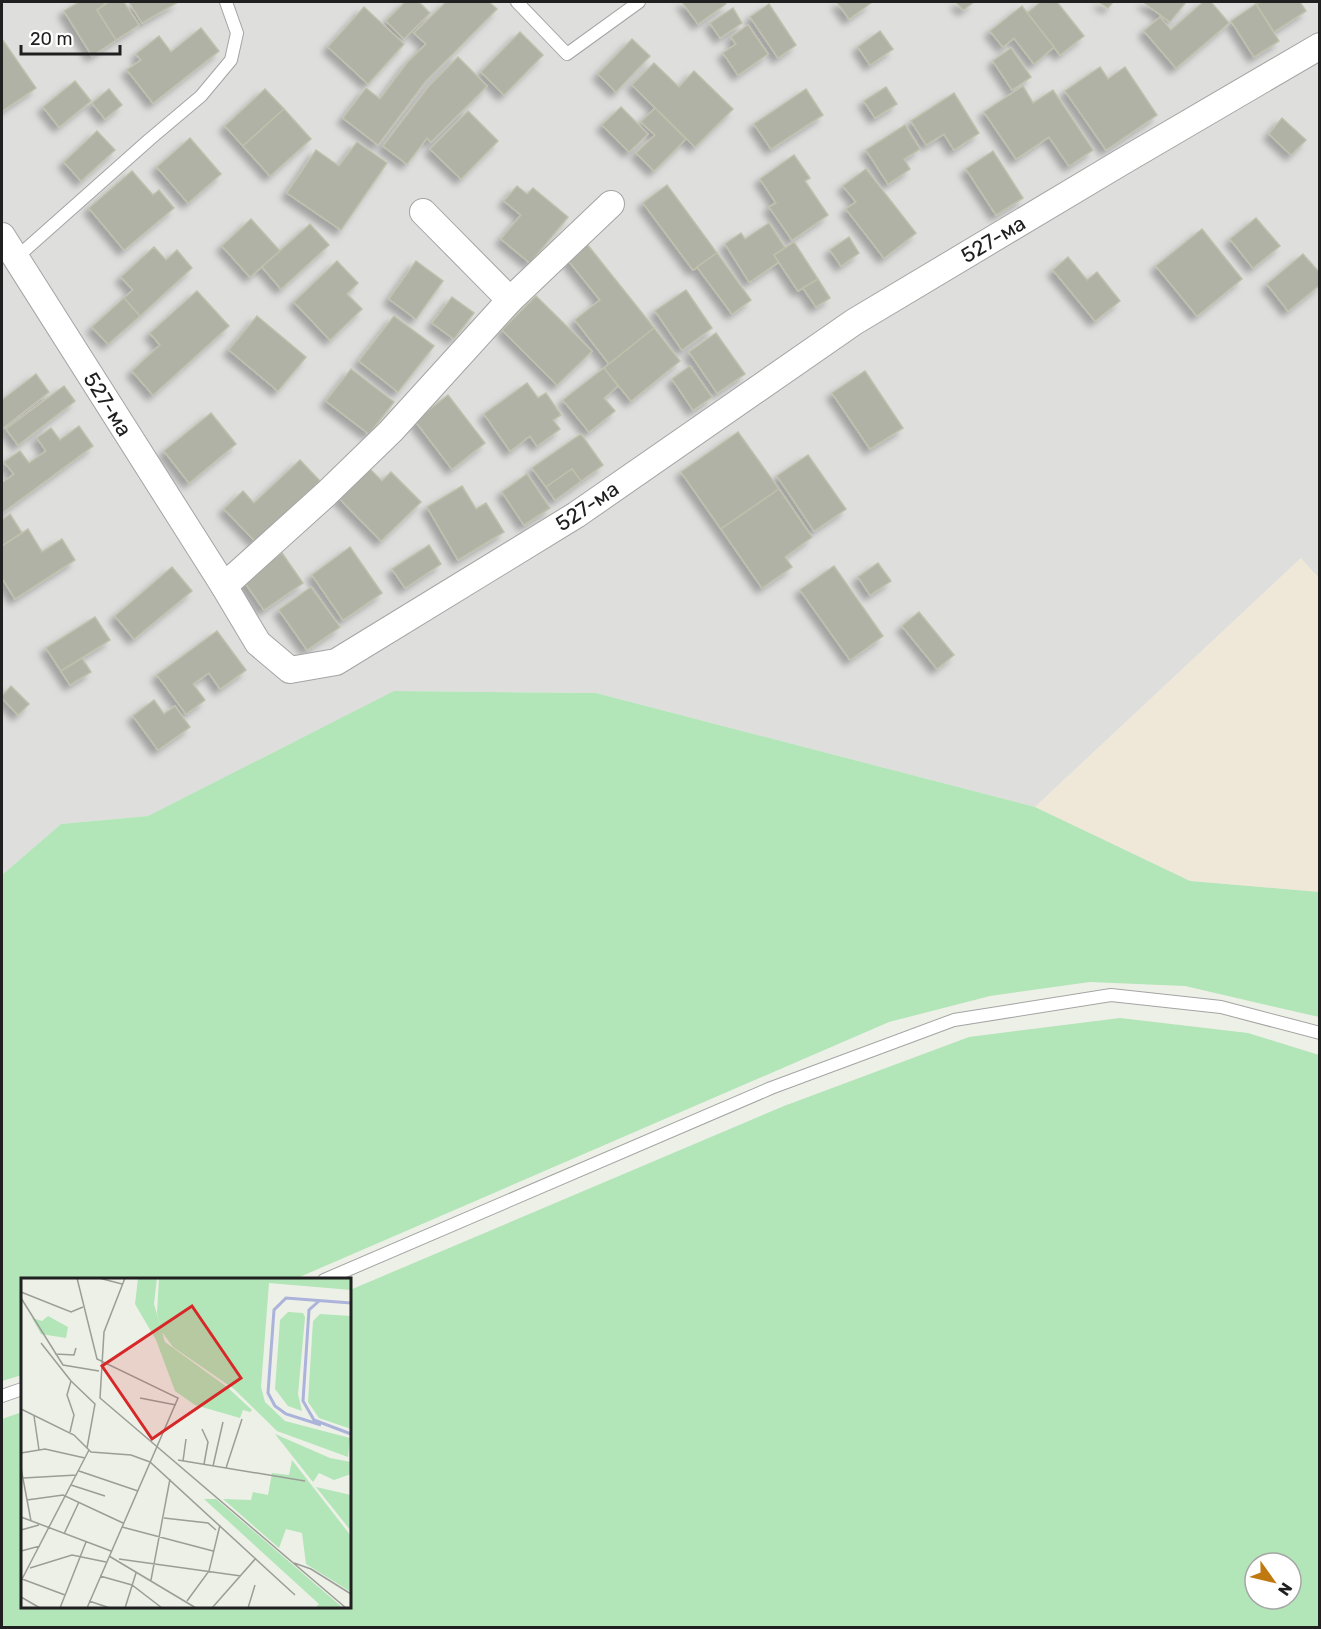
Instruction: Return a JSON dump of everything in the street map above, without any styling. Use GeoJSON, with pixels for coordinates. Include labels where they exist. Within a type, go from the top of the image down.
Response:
{"type":"FeatureCollection","features":[{"type":"Feature","properties":{"kind":"street","name":"527-ма"},"geometry":{"type":"LineString","coordinates":[[2,236],[258,643],[290,670],[336,662],[576,515],[854,322],[1320,46]]}},
{"type":"Feature","properties":{"kind":"street"},"geometry":{"type":"LineString","coordinates":[[224,586],[326,494],[391,431],[510,300],[611,204]]}},
{"type":"Feature","properties":{"kind":"street"},"geometry":{"type":"LineString","coordinates":[[423,212],[510,300]]}},
{"type":"Feature","properties":{"kind":"lane"},"geometry":{"type":"LineString","coordinates":[[16,258],[150,138],[201,96],[231,60],[237,33],[226,2]]}},
{"type":"Feature","properties":{"kind":"lane"},"geometry":{"type":"LineString","coordinates":[[517,2],[567,54],[639,2]]}},
{"type":"Feature","properties":{"kind":"lane"},"geometry":{"type":"LineString","coordinates":[[329,1278],[771,1088],[954,1020],[1111,995],[1221,1007],[1320,1033]]}},
{"type":"Feature","properties":{"kind":"lane"},"geometry":{"type":"LineString","coordinates":[[2,1396],[21,1389]]}},
{"type":"Feature","properties":{"kind":"shaded area"},"geometry":{"type":"Polygon","coordinates":[[[2,2],[1319,2],[1319,578],[1300,559],[1035,807],[596,693],[395,691],[148,816],[61,824],[2,875],[2,2]]]}},
{"type":"Feature","properties":{"kind":"shaded area"},"geometry":{"type":"Polygon","coordinates":[[[1301,558],[1319,578],[1319,892],[1190,881],[1035,807],[1301,558]]]}},
{"type":"Feature","properties":{"kind":"green space"},"geometry":{"type":"Polygon","coordinates":[[[394,691],[596,693],[1035,807],[1190,881],[1319,892],[1319,1017],[1185,986],[1090,982],[990,996],[889,1022],[297,1278],[21,1278],[21,1375],[2,1381],[2,875],[61,824],[148,816],[394,691]]]}},
{"type":"Feature","properties":{"kind":"green space"},"geometry":{"type":"Polygon","coordinates":[[[1120,1018],[1248,1033],[1319,1055],[1319,1627],[2,1627],[2,1419],[21,1412],[21,1608],[351,1608],[351,1290],[784,1106],[969,1037],[1120,1018]]]}},
{"type":"Feature","properties":{"kind":"building"},"geometry":{"type":"Polygon","coordinates":[[[79,2],[103,2],[105,4],[97,10],[116,40],[92,56],[64,11],[79,2]]]}},
{"type":"Feature","properties":{"kind":"building"},"geometry":{"type":"Polygon","coordinates":[[[109,2],[124,2],[139,25],[116,40],[97,10],[109,2]]]}},
{"type":"Feature","properties":{"kind":"building"},"geometry":{"type":"Polygon","coordinates":[[[129,2],[178,2],[142,23],[129,2]]]}},
{"type":"Feature","properties":{"kind":"building"},"geometry":{"type":"Polygon","coordinates":[[[405,2],[419,2],[430,13],[404,39],[386,21],[405,2]]]}},
{"type":"Feature","properties":{"kind":"building"},"geometry":{"type":"Polygon","coordinates":[[[446,2],[489,2],[497,9],[425,82],[378,145],[343,118],[366,88],[380,99],[407,63],[426,44],[414,33],[446,2]]]}},
{"type":"Feature","properties":{"kind":"building"},"geometry":{"type":"Polygon","coordinates":[[[682,2],[724,2],[726,4],[698,24],[682,2]]]}},
{"type":"Feature","properties":{"kind":"building"},"geometry":{"type":"Polygon","coordinates":[[[837,2],[870,2],[871,3],[849,19],[837,2]]]}},
{"type":"Feature","properties":{"kind":"building"},"geometry":{"type":"Polygon","coordinates":[[[956,2],[974,2],[963,10],[956,2]]]}},
{"type":"Feature","properties":{"kind":"building"},"geometry":{"type":"Polygon","coordinates":[[[1041,2],[1057,2],[1084,36],[1060,55],[1027,13],[1041,2]]]}},
{"type":"Feature","properties":{"kind":"building"},"geometry":{"type":"Polygon","coordinates":[[[1099,2],[1113,2],[1108,8],[1099,2]]]}},
{"type":"Feature","properties":{"kind":"building"},"geometry":{"type":"Polygon","coordinates":[[[1143,2],[1186,2],[1170,22],[1143,2]]]}},
{"type":"Feature","properties":{"kind":"building"},"geometry":{"type":"Polygon","coordinates":[[[1203,2],[1211,2],[1229,23],[1176,68],[1144,31],[1160,17],[1171,30],[1203,2]]]}},
{"type":"Feature","properties":{"kind":"building"},"geometry":{"type":"Polygon","coordinates":[[[1300,2],[1306,11],[1274,32],[1256,4],[1300,2]]]}},
{"type":"Feature","properties":{"kind":"building"},"geometry":{"type":"Polygon","coordinates":[[[769,4],[796,45],[778,58],[750,17],[769,4]]]}},
{"type":"Feature","properties":{"kind":"building"},"geometry":{"type":"Polygon","coordinates":[[[1256,4],[1279,41],[1254,57],[1231,21],[1256,4]]]}},
{"type":"Feature","properties":{"kind":"building"},"geometry":{"type":"Polygon","coordinates":[[[1022,6],[1054,47],[1034,64],[1014,38],[1003,47],[990,31],[1022,6]]]}},
{"type":"Feature","properties":{"kind":"building"},"geometry":{"type":"Polygon","coordinates":[[[364,7],[404,44],[368,84],[328,47],[364,7]]]}},
{"type":"Feature","properties":{"kind":"building"},"geometry":{"type":"Polygon","coordinates":[[[733,8],[742,23],[720,38],[710,23],[733,8]]]}},
{"type":"Feature","properties":{"kind":"building"},"geometry":{"type":"Polygon","coordinates":[[[748,25],[768,54],[738,75],[723,53],[736,44],[731,37],[748,25]]]}},
{"type":"Feature","properties":{"kind":"building"},"geometry":{"type":"Polygon","coordinates":[[[201,28],[219,51],[153,103],[127,70],[141,60],[136,54],[159,36],[171,52],[201,28]]]}},
{"type":"Feature","properties":{"kind":"building"},"geometry":{"type":"Polygon","coordinates":[[[880,31],[893,49],[870,65],[858,47],[880,31]]]}},
{"type":"Feature","properties":{"kind":"building"},"geometry":{"type":"Polygon","coordinates":[[[520,32],[543,55],[504,95],[481,72],[520,32]]]}},
{"type":"Feature","properties":{"kind":"building"},"geometry":{"type":"Polygon","coordinates":[[[2,39],[36,88],[2,111],[2,39]]]}},
{"type":"Feature","properties":{"kind":"building"},"geometry":{"type":"Polygon","coordinates":[[[632,39],[650,56],[616,92],[598,74],[632,39]]]}},
{"type":"Feature","properties":{"kind":"building"},"geometry":{"type":"Polygon","coordinates":[[[1011,48],[1031,77],[1012,90],[993,61],[1011,48]]]}},
{"type":"Feature","properties":{"kind":"building"},"geometry":{"type":"Polygon","coordinates":[[[458,57],[487,86],[431,142],[427,138],[407,164],[383,146],[429,86],[458,57]]]}},
{"type":"Feature","properties":{"kind":"building"},"geometry":{"type":"Polygon","coordinates":[[[654,63],[679,87],[694,71],[733,109],[695,147],[632,85],[654,63]]]}},
{"type":"Feature","properties":{"kind":"building"},"geometry":{"type":"Polygon","coordinates":[[[1100,67],[1108,79],[1125,67],[1157,115],[1106,150],[1065,91],[1100,67]]]}},
{"type":"Feature","properties":{"kind":"building"},"geometry":{"type":"Polygon","coordinates":[[[75,81],[91,101],[59,127],[43,107],[75,81]]]}},
{"type":"Feature","properties":{"kind":"building"},"geometry":{"type":"Polygon","coordinates":[[[1023,86],[1033,103],[1053,90],[1093,150],[1069,166],[1049,137],[1016,159],[984,112],[1023,86]]]}},
{"type":"Feature","properties":{"kind":"building"},"geometry":{"type":"Polygon","coordinates":[[[886,87],[897,104],[875,118],[864,101],[886,87]]]}},
{"type":"Feature","properties":{"kind":"building"},"geometry":{"type":"Polygon","coordinates":[[[109,89],[122,105],[105,119],[92,103],[109,89]]]}},
{"type":"Feature","properties":{"kind":"building"},"geometry":{"type":"Polygon","coordinates":[[[265,89],[284,109],[243,146],[225,126],[265,89]]]}},
{"type":"Feature","properties":{"kind":"building"},"geometry":{"type":"Polygon","coordinates":[[[806,89],[823,115],[771,149],[754,124],[806,89]]]}},
{"type":"Feature","properties":{"kind":"building"},"geometry":{"type":"Polygon","coordinates":[[[954,93],[979,133],[954,150],[944,134],[926,145],[911,121],[954,93]]]}},
{"type":"Feature","properties":{"kind":"building"},"geometry":{"type":"Polygon","coordinates":[[[621,107],[648,134],[629,152],[602,125],[621,107]]]}},
{"type":"Feature","properties":{"kind":"building"},"geometry":{"type":"Polygon","coordinates":[[[655,108],[686,139],[654,171],[636,153],[655,135],[641,122],[655,108]]]}},
{"type":"Feature","properties":{"kind":"building"},"geometry":{"type":"Polygon","coordinates":[[[284,109],[311,139],[270,176],[243,146],[284,109]]]}},
{"type":"Feature","properties":{"kind":"building"},"geometry":{"type":"Polygon","coordinates":[[[468,111],[498,141],[461,179],[430,149],[468,111]]]}},
{"type":"Feature","properties":{"kind":"building"},"geometry":{"type":"Polygon","coordinates":[[[1282,118],[1306,140],[1291,155],[1269,134],[1282,118]]]}},
{"type":"Feature","properties":{"kind":"building"},"geometry":{"type":"Polygon","coordinates":[[[905,125],[920,149],[904,159],[910,169],[888,184],[866,150],[905,125]]]}},
{"type":"Feature","properties":{"kind":"building"},"geometry":{"type":"Polygon","coordinates":[[[97,131],[115,150],[81,181],[64,162],[97,131]]]}},
{"type":"Feature","properties":{"kind":"building"},"geometry":{"type":"Polygon","coordinates":[[[190,138],[221,174],[188,203],[157,167],[190,138]]]}},
{"type":"Feature","properties":{"kind":"building"},"geometry":{"type":"Polygon","coordinates":[[[357,142],[387,163],[341,230],[287,193],[316,150],[339,166],[357,142]]]}},
{"type":"Feature","properties":{"kind":"building"},"geometry":{"type":"Polygon","coordinates":[[[993,151],[1023,198],[996,215],[966,169],[993,151]]]}},
{"type":"Feature","properties":{"kind":"building"},"geometry":{"type":"Polygon","coordinates":[[[794,155],[810,178],[805,181],[828,215],[792,240],[769,207],[776,203],[760,179],[794,155]]]}},
{"type":"Feature","properties":{"kind":"building"},"geometry":{"type":"Polygon","coordinates":[[[866,169],[916,233],[884,258],[846,209],[856,202],[843,186],[866,169]]]}},
{"type":"Feature","properties":{"kind":"building"},"geometry":{"type":"Polygon","coordinates":[[[132,171],[153,195],[159,190],[174,208],[124,250],[89,208],[132,171]]]}},
{"type":"Feature","properties":{"kind":"building"},"geometry":{"type":"Polygon","coordinates":[[[667,185],[717,253],[693,270],[643,203],[667,185]]]}},
{"type":"Feature","properties":{"kind":"building"},"geometry":{"type":"Polygon","coordinates":[[[517,186],[527,194],[533,188],[568,217],[530,263],[501,239],[521,215],[504,201],[517,186]]]}},
{"type":"Feature","properties":{"kind":"building"},"geometry":{"type":"Polygon","coordinates":[[[1256,218],[1280,246],[1253,268],[1230,239],[1256,218]]]}},
{"type":"Feature","properties":{"kind":"building"},"geometry":{"type":"Polygon","coordinates":[[[251,219],[280,251],[250,277],[222,246],[251,219]]]}},
{"type":"Feature","properties":{"kind":"building"},"geometry":{"type":"Polygon","coordinates":[[[769,223],[785,248],[774,255],[779,262],[749,282],[725,244],[741,233],[745,239],[769,223]]]}},
{"type":"Feature","properties":{"kind":"building"},"geometry":{"type":"Polygon","coordinates":[[[310,224],[329,245],[281,289],[262,267],[310,224]]]}},
{"type":"Feature","properties":{"kind":"building"},"geometry":{"type":"Polygon","coordinates":[[[1202,229],[1242,279],[1197,316],[1156,266],[1202,229]]]}},
{"type":"Feature","properties":{"kind":"building"},"geometry":{"type":"Polygon","coordinates":[[[849,237],[859,253],[841,266],[830,250],[849,237]]]}},
{"type":"Feature","properties":{"kind":"building"},"geometry":{"type":"Polygon","coordinates":[[[794,242],[818,279],[798,291],[774,255],[794,242]]]}},
{"type":"Feature","properties":{"kind":"building"},"geometry":{"type":"Polygon","coordinates":[[[587,244],[654,328],[609,364],[575,320],[600,300],[567,259],[587,244]]]}},
{"type":"Feature","properties":{"kind":"building"},"geometry":{"type":"Polygon","coordinates":[[[154,247],[166,260],[177,250],[192,268],[140,316],[124,298],[133,290],[121,277],[154,247]]]}},
{"type":"Feature","properties":{"kind":"building"},"geometry":{"type":"Polygon","coordinates":[[[717,253],[751,300],[732,314],[697,267],[717,253]]]}},
{"type":"Feature","properties":{"kind":"building"},"geometry":{"type":"Polygon","coordinates":[[[1303,254],[1320,273],[1320,285],[1288,311],[1267,284],[1303,254]]]}},
{"type":"Feature","properties":{"kind":"building"},"geometry":{"type":"Polygon","coordinates":[[[1068,257],[1087,280],[1097,272],[1120,301],[1095,321],[1053,270],[1068,257]]]}},
{"type":"Feature","properties":{"kind":"building"},"geometry":{"type":"Polygon","coordinates":[[[337,261],[358,283],[347,294],[362,309],[330,340],[294,302],[337,261]]]}},
{"type":"Feature","properties":{"kind":"building"},"geometry":{"type":"Polygon","coordinates":[[[416,261],[443,281],[416,319],[389,299],[416,261]]]}},
{"type":"Feature","properties":{"kind":"building"},"geometry":{"type":"Polygon","coordinates":[[[818,279],[830,298],[816,307],[803,288],[818,279]]]}},
{"type":"Feature","properties":{"kind":"building"},"geometry":{"type":"Polygon","coordinates":[[[686,290],[712,328],[682,350],[655,311],[686,290]]]}},
{"type":"Feature","properties":{"kind":"building"},"geometry":{"type":"Polygon","coordinates":[[[197,291],[229,326],[153,395],[132,371],[160,345],[150,333],[197,291]]]}},
{"type":"Feature","properties":{"kind":"building"},"geometry":{"type":"Polygon","coordinates":[[[536,296],[592,351],[557,385],[502,330],[536,296]]]}},
{"type":"Feature","properties":{"kind":"building"},"geometry":{"type":"Polygon","coordinates":[[[452,297],[474,313],[454,339],[432,323],[452,297]]]}},
{"type":"Feature","properties":{"kind":"building"},"geometry":{"type":"Polygon","coordinates":[[[124,298],[140,316],[108,344],[92,327],[124,298]]]}},
{"type":"Feature","properties":{"kind":"building"},"geometry":{"type":"Polygon","coordinates":[[[257,316],[306,357],[278,391],[229,350],[257,316]]]}},
{"type":"Feature","properties":{"kind":"building"},"geometry":{"type":"Polygon","coordinates":[[[394,316],[434,346],[398,392],[359,361],[394,316]]]}},
{"type":"Feature","properties":{"kind":"building"},"geometry":{"type":"Polygon","coordinates":[[[654,328],[680,361],[631,401],[604,368],[654,328]]]}},
{"type":"Feature","properties":{"kind":"building"},"geometry":{"type":"Polygon","coordinates":[[[716,333],[745,374],[717,393],[689,352],[716,333]]]}},
{"type":"Feature","properties":{"kind":"building"},"geometry":{"type":"Polygon","coordinates":[[[690,366],[712,397],[693,410],[672,379],[690,366]]]}},
{"type":"Feature","properties":{"kind":"building"},"geometry":{"type":"Polygon","coordinates":[[[604,368],[618,386],[604,398],[615,411],[589,432],[563,400],[604,368]]]}},
{"type":"Feature","properties":{"kind":"building"},"geometry":{"type":"Polygon","coordinates":[[[351,369],[394,402],[369,434],[326,401],[351,369]]]}},
{"type":"Feature","properties":{"kind":"building"},"geometry":{"type":"Polygon","coordinates":[[[865,371],[903,428],[870,449],[832,393],[865,371]]]}},
{"type":"Feature","properties":{"kind":"building"},"geometry":{"type":"Polygon","coordinates":[[[36,374],[49,392],[2,429],[2,400],[36,374]]]}},
{"type":"Feature","properties":{"kind":"building"},"geometry":{"type":"Polygon","coordinates":[[[527,383],[538,398],[546,393],[561,415],[553,420],[560,429],[537,446],[530,436],[510,451],[484,414],[527,383]]]}},
{"type":"Feature","properties":{"kind":"building"},"geometry":{"type":"Polygon","coordinates":[[[64,386],[75,401],[18,445],[6,429],[64,386]]]}},
{"type":"Feature","properties":{"kind":"building"},"geometry":{"type":"Polygon","coordinates":[[[448,395],[485,443],[452,469],[415,421],[448,395]]]}},
{"type":"Feature","properties":{"kind":"building"},"geometry":{"type":"Polygon","coordinates":[[[211,413],[236,444],[189,483],[164,451],[211,413]]]}},
{"type":"Feature","properties":{"kind":"building"},"geometry":{"type":"Polygon","coordinates":[[[79,426],[93,446],[2,513],[2,483],[14,474],[4,462],[20,451],[29,463],[46,451],[37,438],[51,428],[60,440],[79,426]]]}},
{"type":"Feature","properties":{"kind":"building"},"geometry":{"type":"Polygon","coordinates":[[[738,432],[779,489],[721,529],[681,472],[738,432]]]}},
{"type":"Feature","properties":{"kind":"building"},"geometry":{"type":"Polygon","coordinates":[[[581,434],[603,465],[581,481],[572,469],[546,487],[532,468],[581,434]]]}},
{"type":"Feature","properties":{"kind":"building"},"geometry":{"type":"Polygon","coordinates":[[[808,455],[846,509],[814,531],[777,476],[808,455]]]}},
{"type":"Feature","properties":{"kind":"building"},"geometry":{"type":"Polygon","coordinates":[[[300,460],[320,481],[256,542],[224,509],[243,491],[254,503],[300,460]]]}},
{"type":"Feature","properties":{"kind":"building"},"geometry":{"type":"Polygon","coordinates":[[[368,467],[382,481],[391,472],[421,502],[381,541],[338,497],[368,467]]]}},
{"type":"Feature","properties":{"kind":"building"},"geometry":{"type":"Polygon","coordinates":[[[572,469],[581,481],[555,500],[546,487],[572,469]]]}},
{"type":"Feature","properties":{"kind":"building"},"geometry":{"type":"Polygon","coordinates":[[[527,474],[550,508],[524,525],[502,492],[527,474]]]}},
{"type":"Feature","properties":{"kind":"building"},"geometry":{"type":"Polygon","coordinates":[[[462,486],[476,509],[486,503],[504,532],[458,560],[427,507],[462,486]]]}},
{"type":"Feature","properties":{"kind":"building"},"geometry":{"type":"Polygon","coordinates":[[[779,489],[812,537],[785,557],[792,567],[762,588],[721,529],[779,489]]]}},
{"type":"Feature","properties":{"kind":"building"},"geometry":{"type":"Polygon","coordinates":[[[10,514],[22,533],[2,546],[2,520],[10,514]]]}},
{"type":"Feature","properties":{"kind":"building"},"geometry":{"type":"Polygon","coordinates":[[[28,529],[42,552],[62,539],[75,560],[15,599],[2,578],[2,546],[28,529]]]}},
{"type":"Feature","properties":{"kind":"building"},"geometry":{"type":"Polygon","coordinates":[[[429,545],[441,564],[405,588],[392,569],[429,545]]]}},
{"type":"Feature","properties":{"kind":"building"},"geometry":{"type":"Polygon","coordinates":[[[350,547],[382,593],[343,620],[312,575],[350,547]]]}},
{"type":"Feature","properties":{"kind":"building"},"geometry":{"type":"Polygon","coordinates":[[[282,553],[303,583],[264,610],[243,580],[282,553]]]}},
{"type":"Feature","properties":{"kind":"building"},"geometry":{"type":"Polygon","coordinates":[[[878,563],[891,581],[870,595],[858,577],[878,563]]]}},
{"type":"Feature","properties":{"kind":"building"},"geometry":{"type":"Polygon","coordinates":[[[834,566],[883,636],[850,660],[800,590],[834,566]]]}},
{"type":"Feature","properties":{"kind":"building"},"geometry":{"type":"Polygon","coordinates":[[[172,567],[192,591],[134,639],[115,616],[172,567]]]}},
{"type":"Feature","properties":{"kind":"building"},"geometry":{"type":"Polygon","coordinates":[[[311,587],[340,627],[307,650],[279,610],[311,587]]]}},
{"type":"Feature","properties":{"kind":"building"},"geometry":{"type":"Polygon","coordinates":[[[919,612],[954,655],[937,669],[902,626],[919,612]]]}},
{"type":"Feature","properties":{"kind":"building"},"geometry":{"type":"Polygon","coordinates":[[[95,617],[110,640],[61,671],[46,648],[95,617]]]}},
{"type":"Feature","properties":{"kind":"building"},"geometry":{"type":"Polygon","coordinates":[[[217,631],[246,670],[220,689],[209,673],[193,684],[205,700],[186,714],[157,675],[217,631]]]}},
{"type":"Feature","properties":{"kind":"building"},"geometry":{"type":"Polygon","coordinates":[[[82,658],[91,672],[70,685],[61,671],[82,658]]]}},
{"type":"Feature","properties":{"kind":"building"},"geometry":{"type":"Polygon","coordinates":[[[11,686],[29,704],[18,715],[2,698],[11,686]]]}},
{"type":"Feature","properties":{"kind":"building"},"geometry":{"type":"Polygon","coordinates":[[[154,700],[164,714],[175,706],[190,727],[158,750],[133,716],[154,700]]]}}]}
